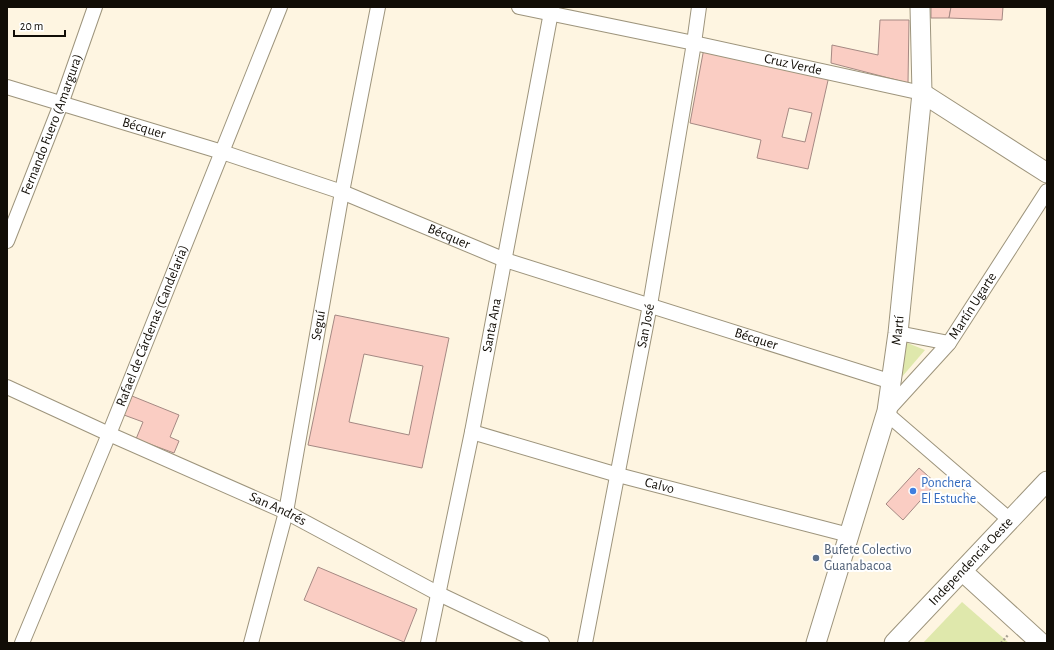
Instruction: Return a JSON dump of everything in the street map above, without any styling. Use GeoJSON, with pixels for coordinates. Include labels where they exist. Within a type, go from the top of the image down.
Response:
{"type":"FeatureCollection","features":[{"type":"Feature","properties":{"kind":"main road","name":"Martí"},"geometry":{"type":"LineString","coordinates":[[816,643],[886,412],[892,382],[922,93],[920,7]]}},
{"type":"Feature","properties":{"kind":"main road","name":"Cruz Verde"},"geometry":{"type":"LineString","coordinates":[[922,93],[1047,173]]}},
{"type":"Feature","properties":{"kind":"main road","name":"Independencia Oeste"},"geometry":{"type":"LineString","coordinates":[[894,643],[1047,481]]}},
{"type":"Feature","properties":{"kind":"main road"},"geometry":{"type":"LineString","coordinates":[[962,571],[1041,643]]}},
{"type":"Feature","properties":{"kind":"street","name":"Fernando Fuero (Amargura)"},"geometry":{"type":"LineString","coordinates":[[7,241],[61,104],[95,7]]}},
{"type":"Feature","properties":{"kind":"street","name":"Rafael de Cárdenas (Candelaria)"},"geometry":{"type":"LineString","coordinates":[[22,643],[109,434],[280,7]]}},
{"type":"Feature","properties":{"kind":"street","name":"Seguí"},"geometry":{"type":"LineString","coordinates":[[251,643],[286,512],[342,192],[378,7]]}},
{"type":"Feature","properties":{"kind":"street","name":"Cruz Verde"},"geometry":{"type":"LineString","coordinates":[[519,7],[551,11],[922,93]]}},
{"type":"Feature","properties":{"kind":"street","name":"San José"},"geometry":{"type":"LineString","coordinates":[[585,643],[650,305],[699,7]]}},
{"type":"Feature","properties":{"kind":"street","name":"Santa Ana"},"geometry":{"type":"LineString","coordinates":[[428,643],[472,432],[551,11]]}},
{"type":"Feature","properties":{"kind":"street","name":"Bécquer"},"geometry":{"type":"LineString","coordinates":[[7,87],[222,152],[342,192],[505,260],[892,382]]}},
{"type":"Feature","properties":{"kind":"street","name":"Martín Ugarte"},"geometry":{"type":"LineString","coordinates":[[886,412],[949,343],[1047,191]]}},
{"type":"Feature","properties":{"kind":"street"},"geometry":{"type":"LineString","coordinates":[[898,333],[949,343]]}},
{"type":"Feature","properties":{"kind":"street","name":"San Andrés"},"geometry":{"type":"LineString","coordinates":[[7,387],[286,512],[439,594],[542,643]]}},
{"type":"Feature","properties":{"kind":"street"},"geometry":{"type":"LineString","coordinates":[[886,412],[1010,520]]}},
{"type":"Feature","properties":{"kind":"street","name":"Calvo"},"geometry":{"type":"LineString","coordinates":[[472,432],[618,475],[849,535]]}},
{"type":"Feature","properties":{"kind":"green space"},"geometry":{"type":"Polygon","coordinates":[[[905,342],[925,350],[901,378],[905,342]]]}},
{"type":"Feature","properties":{"kind":"green space"},"geometry":{"type":"Polygon","coordinates":[[[962,602],[1009,643],[923,643],[962,602]]]}},
{"type":"Feature","properties":{"kind":"building"},"geometry":{"type":"Polygon","coordinates":[[[931,7],[951,7],[949,18],[931,18],[931,7]]]}},
{"type":"Feature","properties":{"kind":"building"},"geometry":{"type":"Polygon","coordinates":[[[951,7],[1003,7],[1002,20],[949,18],[951,7]]]}},
{"type":"Feature","properties":{"kind":"building"},"geometry":{"type":"Polygon","coordinates":[[[880,20],[909,20],[908,83],[831,63],[832,45],[878,55],[880,20]]]}},
{"type":"Feature","properties":{"kind":"building"},"geometry":{"type":"Polygon","coordinates":[[[704,48],[829,76],[808,169],[757,158],[761,140],[690,123],[704,48]],[[789,108],[782,137],[805,142],[812,113],[789,108]]]}},
{"type":"Feature","properties":{"kind":"building"},"geometry":{"type":"Polygon","coordinates":[[[335,315],[449,338],[422,468],[308,445],[335,315]],[[364,354],[349,422],[409,435],[423,366],[364,354]]]}},
{"type":"Feature","properties":{"kind":"building"},"geometry":{"type":"Polygon","coordinates":[[[132,396],[179,415],[170,437],[179,441],[174,453],[136,439],[143,422],[124,415],[132,396]]]}},
{"type":"Feature","properties":{"kind":"building"},"geometry":{"type":"Polygon","coordinates":[[[919,468],[936,483],[903,520],[886,504],[919,468]]]}},
{"type":"Feature","properties":{"kind":"building"},"geometry":{"type":"Polygon","coordinates":[[[318,567],[417,609],[404,642],[304,600],[318,567]]]}},
{"type":"Feature","properties":{"kind":"place","name":"Ponchera El Estuche"},"geometry":{"type":"Point","coordinates":[913,491]}},
{"type":"Feature","properties":{"kind":"place","name":"Bufete Colectivo Guanabacoa"},"geometry":{"type":"Point","coordinates":[816,558]}}]}
